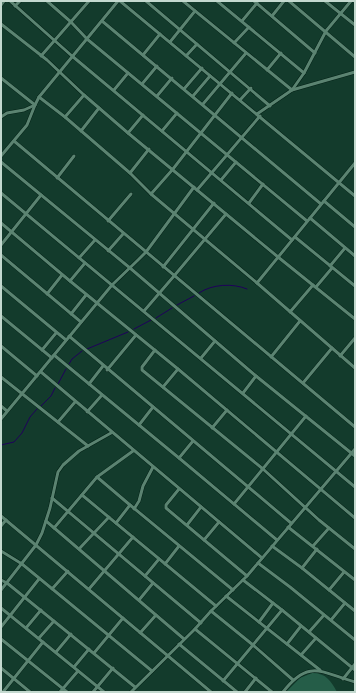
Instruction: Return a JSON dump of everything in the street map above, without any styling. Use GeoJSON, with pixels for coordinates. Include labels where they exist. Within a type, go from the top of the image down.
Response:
{"type":"FeatureCollection","features":[{"type":"Feature","properties":{"kind":"street"},"geometry":{"type":"LineString","coordinates":[[1,5],[4,1]]}},
{"type":"Feature","properties":{"kind":"street"},"geometry":{"type":"LineString","coordinates":[[10,1],[72,56],[221,180],[355,286]]}},
{"type":"Feature","properties":{"kind":"street"},"geometry":{"type":"LineString","coordinates":[[15,6],[20,1]]}},
{"type":"Feature","properties":{"kind":"street"},"geometry":{"type":"LineString","coordinates":[[47,1],[71,22],[87,39],[128,73],[263,184],[355,256]]}},
{"type":"Feature","properties":{"kind":"street"},"geometry":{"type":"LineString","coordinates":[[42,56],[88,2],[84,1]]}},
{"type":"Feature","properties":{"kind":"street"},"geometry":{"type":"LineString","coordinates":[[1,156],[27,125],[39,97],[119,1],[202,68],[355,196]]}},
{"type":"Feature","properties":{"kind":"street"},"geometry":{"type":"LineString","coordinates":[[146,1],[251,88],[270,106]]}},
{"type":"Feature","properties":{"kind":"street"},"geometry":{"type":"LineString","coordinates":[[183,1],[292,90]]}},
{"type":"Feature","properties":{"kind":"street"},"geometry":{"type":"LineString","coordinates":[[217,1],[304,73]]}},
{"type":"Feature","properties":{"kind":"street"},"geometry":{"type":"LineString","coordinates":[[272,16],[284,1]]}},
{"type":"Feature","properties":{"kind":"street"},"geometry":{"type":"LineString","coordinates":[[289,1],[355,57]]}},
{"type":"Feature","properties":{"kind":"street"},"geometry":{"type":"LineString","coordinates":[[325,1],[355,26]]}},
{"type":"Feature","properties":{"kind":"street"},"geometry":{"type":"LineString","coordinates":[[197,190],[242,137],[258,115],[292,90],[304,73],[326,31],[351,1]]}},
{"type":"Feature","properties":{"kind":"street"},"geometry":{"type":"LineString","coordinates":[[242,21],[255,2],[315,53]]}},
{"type":"Feature","properties":{"kind":"street"},"geometry":{"type":"LineString","coordinates":[[170,42],[196,11]]}},
{"type":"Feature","properties":{"kind":"street"},"geometry":{"type":"LineString","coordinates":[[102,21],[242,137],[355,227]]}},
{"type":"Feature","properties":{"kind":"street"},"geometry":{"type":"LineString","coordinates":[[1,24],[42,56],[128,133],[355,319]]}},
{"type":"Feature","properties":{"kind":"street"},"geometry":{"type":"LineString","coordinates":[[234,44],[249,27]]}},
{"type":"Feature","properties":{"kind":"street"},"geometry":{"type":"LineString","coordinates":[[143,55],[160,34]]}},
{"type":"Feature","properties":{"kind":"street"},"geometry":{"type":"LineString","coordinates":[[186,56],[197,44]]}},
{"type":"Feature","properties":{"kind":"street"},"geometry":{"type":"LineString","coordinates":[[203,104],[246,53]]}},
{"type":"Feature","properties":{"kind":"street"},"geometry":{"type":"LineString","coordinates":[[266,70],[281,53]]}},
{"type":"Feature","properties":{"kind":"street"},"geometry":{"type":"LineString","coordinates":[[142,84],[157,66]]}},
{"type":"Feature","properties":{"kind":"street"},"geometry":{"type":"LineString","coordinates":[[184,89],[202,68]]}},
{"type":"Feature","properties":{"kind":"street"},"geometry":{"type":"LineString","coordinates":[[292,90],[355,72]]}},
{"type":"Feature","properties":{"kind":"street"},"geometry":{"type":"LineString","coordinates":[[114,90],[128,73]]}},
{"type":"Feature","properties":{"kind":"street"},"geometry":{"type":"LineString","coordinates":[[193,96],[210,76]]}},
{"type":"Feature","properties":{"kind":"street"},"geometry":{"type":"LineString","coordinates":[[1,78],[35,105]]}},
{"type":"Feature","properties":{"kind":"street"},"geometry":{"type":"LineString","coordinates":[[157,96],[172,78]]}},
{"type":"Feature","properties":{"kind":"street"},"geometry":{"type":"LineString","coordinates":[[240,100],[251,88]]}},
{"type":"Feature","properties":{"kind":"street"},"geometry":{"type":"LineString","coordinates":[[151,194],[232,93]]}},
{"type":"Feature","properties":{"kind":"street"},"geometry":{"type":"LineString","coordinates":[[65,117],[84,95]]}},
{"type":"Feature","properties":{"kind":"street"},"geometry":{"type":"LineString","coordinates":[[39,97],[81,130],[130,173],[151,194],[355,368]]}},
{"type":"Feature","properties":{"kind":"street"},"geometry":{"type":"LineString","coordinates":[[1,117],[8,113],[24,110],[35,105]]}},
{"type":"Feature","properties":{"kind":"street"},"geometry":{"type":"LineString","coordinates":[[81,130],[99,108]]}},
{"type":"Feature","properties":{"kind":"street"},"geometry":{"type":"LineString","coordinates":[[162,131],[177,113]]}},
{"type":"Feature","properties":{"kind":"street"},"geometry":{"type":"LineString","coordinates":[[128,133],[143,114]]}},
{"type":"Feature","properties":{"kind":"street"},"geometry":{"type":"LineString","coordinates":[[14,141],[56,178],[355,427]]}},
{"type":"Feature","properties":{"kind":"street"},"geometry":{"type":"LineString","coordinates":[[130,173],[149,150]]}},
{"type":"Feature","properties":{"kind":"street"},"geometry":{"type":"LineString","coordinates":[[56,178],[74,156]]}},
{"type":"Feature","properties":{"kind":"street"},"geometry":{"type":"LineString","coordinates":[[1,162],[130,268],[256,376],[355,456]]}},
{"type":"Feature","properties":{"kind":"street"},"geometry":{"type":"LineString","coordinates":[[221,180],[236,162]]}},
{"type":"Feature","properties":{"kind":"street"},"geometry":{"type":"LineString","coordinates":[[257,283],[354,165]]}},
{"type":"Feature","properties":{"kind":"street"},"geometry":{"type":"LineString","coordinates":[[249,203],[263,184]]}},
{"type":"Feature","properties":{"kind":"street"},"geometry":{"type":"LineString","coordinates":[[1,419],[112,285],[146,252],[194,187]]}},
{"type":"Feature","properties":{"kind":"street"},"geometry":{"type":"LineString","coordinates":[[1,193],[355,487]]}},
{"type":"Feature","properties":{"kind":"street"},"geometry":{"type":"LineString","coordinates":[[1,245],[41,194]]}},
{"type":"Feature","properties":{"kind":"street"},"geometry":{"type":"LineString","coordinates":[[108,221],[131,194]]}},
{"type":"Feature","properties":{"kind":"street"},"geometry":{"type":"LineString","coordinates":[[163,267],[214,203]]}},
{"type":"Feature","properties":{"kind":"street"},"geometry":{"type":"LineString","coordinates":[[144,311],[226,214]]}},
{"type":"Feature","properties":{"kind":"street"},"geometry":{"type":"LineString","coordinates":[[1,224],[86,295],[156,350],[355,518]]}},
{"type":"Feature","properties":{"kind":"street"},"geometry":{"type":"LineString","coordinates":[[108,251],[123,234]]}},
{"type":"Feature","properties":{"kind":"street"},"geometry":{"type":"LineString","coordinates":[[79,258],[95,240]]}},
{"type":"Feature","properties":{"kind":"street"},"geometry":{"type":"LineString","coordinates":[[290,312],[331,267],[345,248]]}},
{"type":"Feature","properties":{"kind":"street"},"geometry":{"type":"LineString","coordinates":[[1,256],[81,322]]}},
{"type":"Feature","properties":{"kind":"street"},"geometry":{"type":"LineString","coordinates":[[70,281],[85,263]]}},
{"type":"Feature","properties":{"kind":"street"},"geometry":{"type":"LineString","coordinates":[[47,294],[62,275]]}},
{"type":"Feature","properties":{"kind":"street"},"geometry":{"type":"LineString","coordinates":[[1,286],[66,340]]}},
{"type":"Feature","properties":{"kind":"street"},"geometry":{"type":"LineString","coordinates":[[71,314],[86,295]]}},
{"type":"Feature","properties":{"kind":"street"},"geometry":{"type":"LineString","coordinates":[[1,316],[42,350],[89,384],[139,424],[277,540]]}},
{"type":"Feature","properties":{"kind":"street"},"geometry":{"type":"LineString","coordinates":[[271,357],[300,321]]}},
{"type":"Feature","properties":{"kind":"street"},"geometry":{"type":"LineString","coordinates":[[42,350],[56,333]]}},
{"type":"Feature","properties":{"kind":"street"},"geometry":{"type":"LineString","coordinates":[[107,370],[136,335]]}},
{"type":"Feature","properties":{"kind":"street"},"geometry":{"type":"LineString","coordinates":[[69,336],[107,370],[291,523]]}},
{"type":"Feature","properties":{"kind":"street"},"geometry":{"type":"LineString","coordinates":[[340,356],[355,338]]}},
{"type":"Feature","properties":{"kind":"street"},"geometry":{"type":"LineString","coordinates":[[201,358],[215,341]]}},
{"type":"Feature","properties":{"kind":"street"},"geometry":{"type":"LineString","coordinates":[[1,346],[37,376]]}},
{"type":"Feature","properties":{"kind":"street"},"geometry":{"type":"LineString","coordinates":[[303,383],[332,348]]}},
{"type":"Feature","properties":{"kind":"street"},"geometry":{"type":"LineString","coordinates":[[156,350],[142,368],[355,549]]}},
{"type":"Feature","properties":{"kind":"street"},"geometry":{"type":"LineString","coordinates":[[89,384],[103,366]]}},
{"type":"Feature","properties":{"kind":"street"},"geometry":{"type":"LineString","coordinates":[[163,387],[178,369]]}},
{"type":"Feature","properties":{"kind":"street"},"geometry":{"type":"LineString","coordinates":[[41,372],[111,433],[262,558]]}},
{"type":"Feature","properties":{"kind":"street"},"geometry":{"type":"LineString","coordinates":[[1,376],[88,446]]}},
{"type":"Feature","properties":{"kind":"street"},"geometry":{"type":"LineString","coordinates":[[243,393],[256,376]]}},
{"type":"Feature","properties":{"kind":"street"},"geometry":{"type":"LineString","coordinates":[[87,412],[102,394]]}},
{"type":"Feature","properties":{"kind":"street"},"geometry":{"type":"LineString","coordinates":[[58,422],[75,402]]}},
{"type":"Feature","properties":{"kind":"street"},"geometry":{"type":"LineString","coordinates":[[1,406],[7,411]]}},
{"type":"Feature","properties":{"kind":"street"},"geometry":{"type":"LineString","coordinates":[[139,424],[153,407]]}},
{"type":"Feature","properties":{"kind":"street"},"geometry":{"type":"LineString","coordinates":[[212,428],[226,410]]}},
{"type":"Feature","properties":{"kind":"street"},"geometry":{"type":"LineString","coordinates":[[234,504],[306,416]]}},
{"type":"Feature","properties":{"kind":"street"},"geometry":{"type":"LineString","coordinates":[[1,590],[36,544],[46,520],[58,472],[72,456],[111,433]]}},
{"type":"Feature","properties":{"kind":"street"},"geometry":{"type":"LineString","coordinates":[[179,458],[193,441]]}},
{"type":"Feature","properties":{"kind":"street"},"geometry":{"type":"LineString","coordinates":[[131,692],[247,576],[355,449]]}},
{"type":"Feature","properties":{"kind":"street"},"geometry":{"type":"LineString","coordinates":[[54,528],[97,477],[133,450]]}},
{"type":"Feature","properties":{"kind":"street"},"geometry":{"type":"LineString","coordinates":[[134,509],[139,501],[143,486],[153,467]]}},
{"type":"Feature","properties":{"kind":"street"},"geometry":{"type":"LineString","coordinates":[[97,477],[233,590]]}},
{"type":"Feature","properties":{"kind":"street"},"geometry":{"type":"LineString","coordinates":[[179,489],[166,507],[247,576]]}},
{"type":"Feature","properties":{"kind":"street"},"geometry":{"type":"LineString","coordinates":[[82,495],[216,606]]}},
{"type":"Feature","properties":{"kind":"street"},"geometry":{"type":"LineString","coordinates":[[52,498],[201,623]]}},
{"type":"Feature","properties":{"kind":"street"},"geometry":{"type":"LineString","coordinates":[[116,523],[130,505]]}},
{"type":"Feature","properties":{"kind":"street"},"geometry":{"type":"LineString","coordinates":[[187,525],[201,507]]}},
{"type":"Feature","properties":{"kind":"street"},"geometry":{"type":"LineString","coordinates":[[1,516],[212,692]]}},
{"type":"Feature","properties":{"kind":"street"},"geometry":{"type":"LineString","coordinates":[[80,550],[109,517]]}},
{"type":"Feature","properties":{"kind":"street"},"geometry":{"type":"LineString","coordinates":[[1,526],[6,520]]}},
{"type":"Feature","properties":{"kind":"street"},"geometry":{"type":"LineString","coordinates":[[46,520],[184,639]]}},
{"type":"Feature","properties":{"kind":"street"},"geometry":{"type":"LineString","coordinates":[[204,540],[219,522]]}},
{"type":"Feature","properties":{"kind":"street"},"geometry":{"type":"LineString","coordinates":[[288,527],[355,580]]}},
{"type":"Feature","properties":{"kind":"street"},"geometry":{"type":"LineString","coordinates":[[313,546],[329,528]]}},
{"type":"Feature","properties":{"kind":"street"},"geometry":{"type":"LineString","coordinates":[[89,589],[133,537]]}},
{"type":"Feature","properties":{"kind":"street"},"geometry":{"type":"LineString","coordinates":[[165,564],[179,546]]}},
{"type":"Feature","properties":{"kind":"street"},"geometry":{"type":"LineString","coordinates":[[272,546],[355,611]]}},
{"type":"Feature","properties":{"kind":"street"},"geometry":{"type":"LineString","coordinates":[[302,568],[317,549]]}},
{"type":"Feature","properties":{"kind":"street"},"geometry":{"type":"LineString","coordinates":[[1,551],[22,564],[152,671]]}},
{"type":"Feature","properties":{"kind":"street"},"geometry":{"type":"LineString","coordinates":[[145,576],[159,558]]}},
{"type":"Feature","properties":{"kind":"street"},"geometry":{"type":"LineString","coordinates":[[258,564],[355,640]]}},
{"type":"Feature","properties":{"kind":"street"},"geometry":{"type":"LineString","coordinates":[[52,589],[68,571]]}},
{"type":"Feature","properties":{"kind":"street"},"geometry":{"type":"LineString","coordinates":[[329,590],[344,572]]}},
{"type":"Feature","properties":{"kind":"street"},"geometry":{"type":"LineString","coordinates":[[1,627],[39,578]]}},
{"type":"Feature","properties":{"kind":"street"},"geometry":{"type":"LineString","coordinates":[[1,580],[7,583],[54,620],[135,687]]}},
{"type":"Feature","properties":{"kind":"street"},"geometry":{"type":"LineString","coordinates":[[243,580],[354,669]]}},
{"type":"Feature","properties":{"kind":"street"},"geometry":{"type":"LineString","coordinates":[[139,600],[153,583]]}},
{"type":"Feature","properties":{"kind":"street"},"geometry":{"type":"LineString","coordinates":[[226,596],[320,670],[355,682]]}},
{"type":"Feature","properties":{"kind":"street"},"geometry":{"type":"LineString","coordinates":[[259,622],[273,603]]}},
{"type":"Feature","properties":{"kind":"street"},"geometry":{"type":"LineString","coordinates":[[331,620],[345,603]]}},
{"type":"Feature","properties":{"kind":"street"},"geometry":{"type":"LineString","coordinates":[[1,608],[104,692]]}},
{"type":"Feature","properties":{"kind":"street"},"geometry":{"type":"LineString","coordinates":[[26,628],[41,610]]}},
{"type":"Feature","properties":{"kind":"street"},"geometry":{"type":"LineString","coordinates":[[223,681],[282,610]]}},
{"type":"Feature","properties":{"kind":"street"},"geometry":{"type":"LineString","coordinates":[[211,611],[253,644],[293,680]]}},
{"type":"Feature","properties":{"kind":"street"},"geometry":{"type":"LineString","coordinates":[[140,633],[156,615]]}},
{"type":"Feature","properties":{"kind":"street"},"geometry":{"type":"LineString","coordinates":[[309,632],[324,615]]}},
{"type":"Feature","properties":{"kind":"street"},"geometry":{"type":"LineString","coordinates":[[94,653],[123,618]]}},
{"type":"Feature","properties":{"kind":"street"},"geometry":{"type":"LineString","coordinates":[[39,638],[54,620]]}},
{"type":"Feature","properties":{"kind":"street"},"geometry":{"type":"LineString","coordinates":[[287,644],[302,626]]}},
{"type":"Feature","properties":{"kind":"street"},"geometry":{"type":"LineString","coordinates":[[195,629],[272,692]]}},
{"type":"Feature","properties":{"kind":"street"},"geometry":{"type":"LineString","coordinates":[[56,652],[70,634]]}},
{"type":"Feature","properties":{"kind":"street"},"geometry":{"type":"LineString","coordinates":[[301,656],[316,638]]}},
{"type":"Feature","properties":{"kind":"street"},"geometry":{"type":"LineString","coordinates":[[1,639],[62,690],[67,692]]}},
{"type":"Feature","properties":{"kind":"street"},"geometry":{"type":"LineString","coordinates":[[3,692],[43,642]]}},
{"type":"Feature","properties":{"kind":"street"},"geometry":{"type":"LineString","coordinates":[[179,644],[237,692]]}},
{"type":"Feature","properties":{"kind":"street"},"geometry":{"type":"LineString","coordinates":[[74,667],[89,649]]}},
{"type":"Feature","properties":{"kind":"street"},"geometry":{"type":"LineString","coordinates":[[343,679],[354,669],[355,664]]}},
{"type":"Feature","properties":{"kind":"street"},"geometry":{"type":"LineString","coordinates":[[1,668],[30,692]]}},
{"type":"Feature","properties":{"kind":"street"},"geometry":{"type":"LineString","coordinates":[[93,692],[112,668]]}},
{"type":"Feature","properties":{"kind":"street"},"geometry":{"type":"LineString","coordinates":[[62,690],[78,670]]}},
{"type":"Feature","properties":{"kind":"street"},"geometry":{"type":"LineString","coordinates":[[283,692],[293,680],[307,671],[320,670]]}},
{"type":"Feature","properties":{"kind":"street"},"geometry":{"type":"LineString","coordinates":[[245,692],[256,678]]}},
{"type":"Feature","properties":{"kind":"green space"},"geometry":{"type":"Polygon","coordinates":[[[312,673],[321,674],[328,678],[337,692],[286,692],[300,678],[312,673]]]}},
{"type":"Feature","properties":{"kind":"waterway"},"geometry":{"type":"LineString","coordinates":[[199,293],[204,290],[223,285],[247,289]]}},
{"type":"Feature","properties":{"kind":"waterway"},"geometry":{"type":"LineString","coordinates":[[177,305],[194,296]]}},
{"type":"Feature","properties":{"kind":"waterway"},"geometry":{"type":"LineString","coordinates":[[156,318],[172,308]]}},
{"type":"Feature","properties":{"kind":"waterway"},"geometry":{"type":"LineString","coordinates":[[134,329],[151,320]]}},
{"type":"Feature","properties":{"kind":"waterway"},"geometry":{"type":"LineString","coordinates":[[87,349],[128,332]]}},
{"type":"Feature","properties":{"kind":"waterway"},"geometry":{"type":"LineString","coordinates":[[69,364],[72,359],[82,351]]}},
{"type":"Feature","properties":{"kind":"waterway"},"geometry":{"type":"LineString","coordinates":[[58,384],[66,369]]}},
{"type":"Feature","properties":{"kind":"waterway"},"geometry":{"type":"LineString","coordinates":[[41,406],[51,396],[55,388]]}},
{"type":"Feature","properties":{"kind":"waterway"},"geometry":{"type":"LineString","coordinates":[[1,445],[14,442],[22,433],[30,417],[37,409]]}}]}
